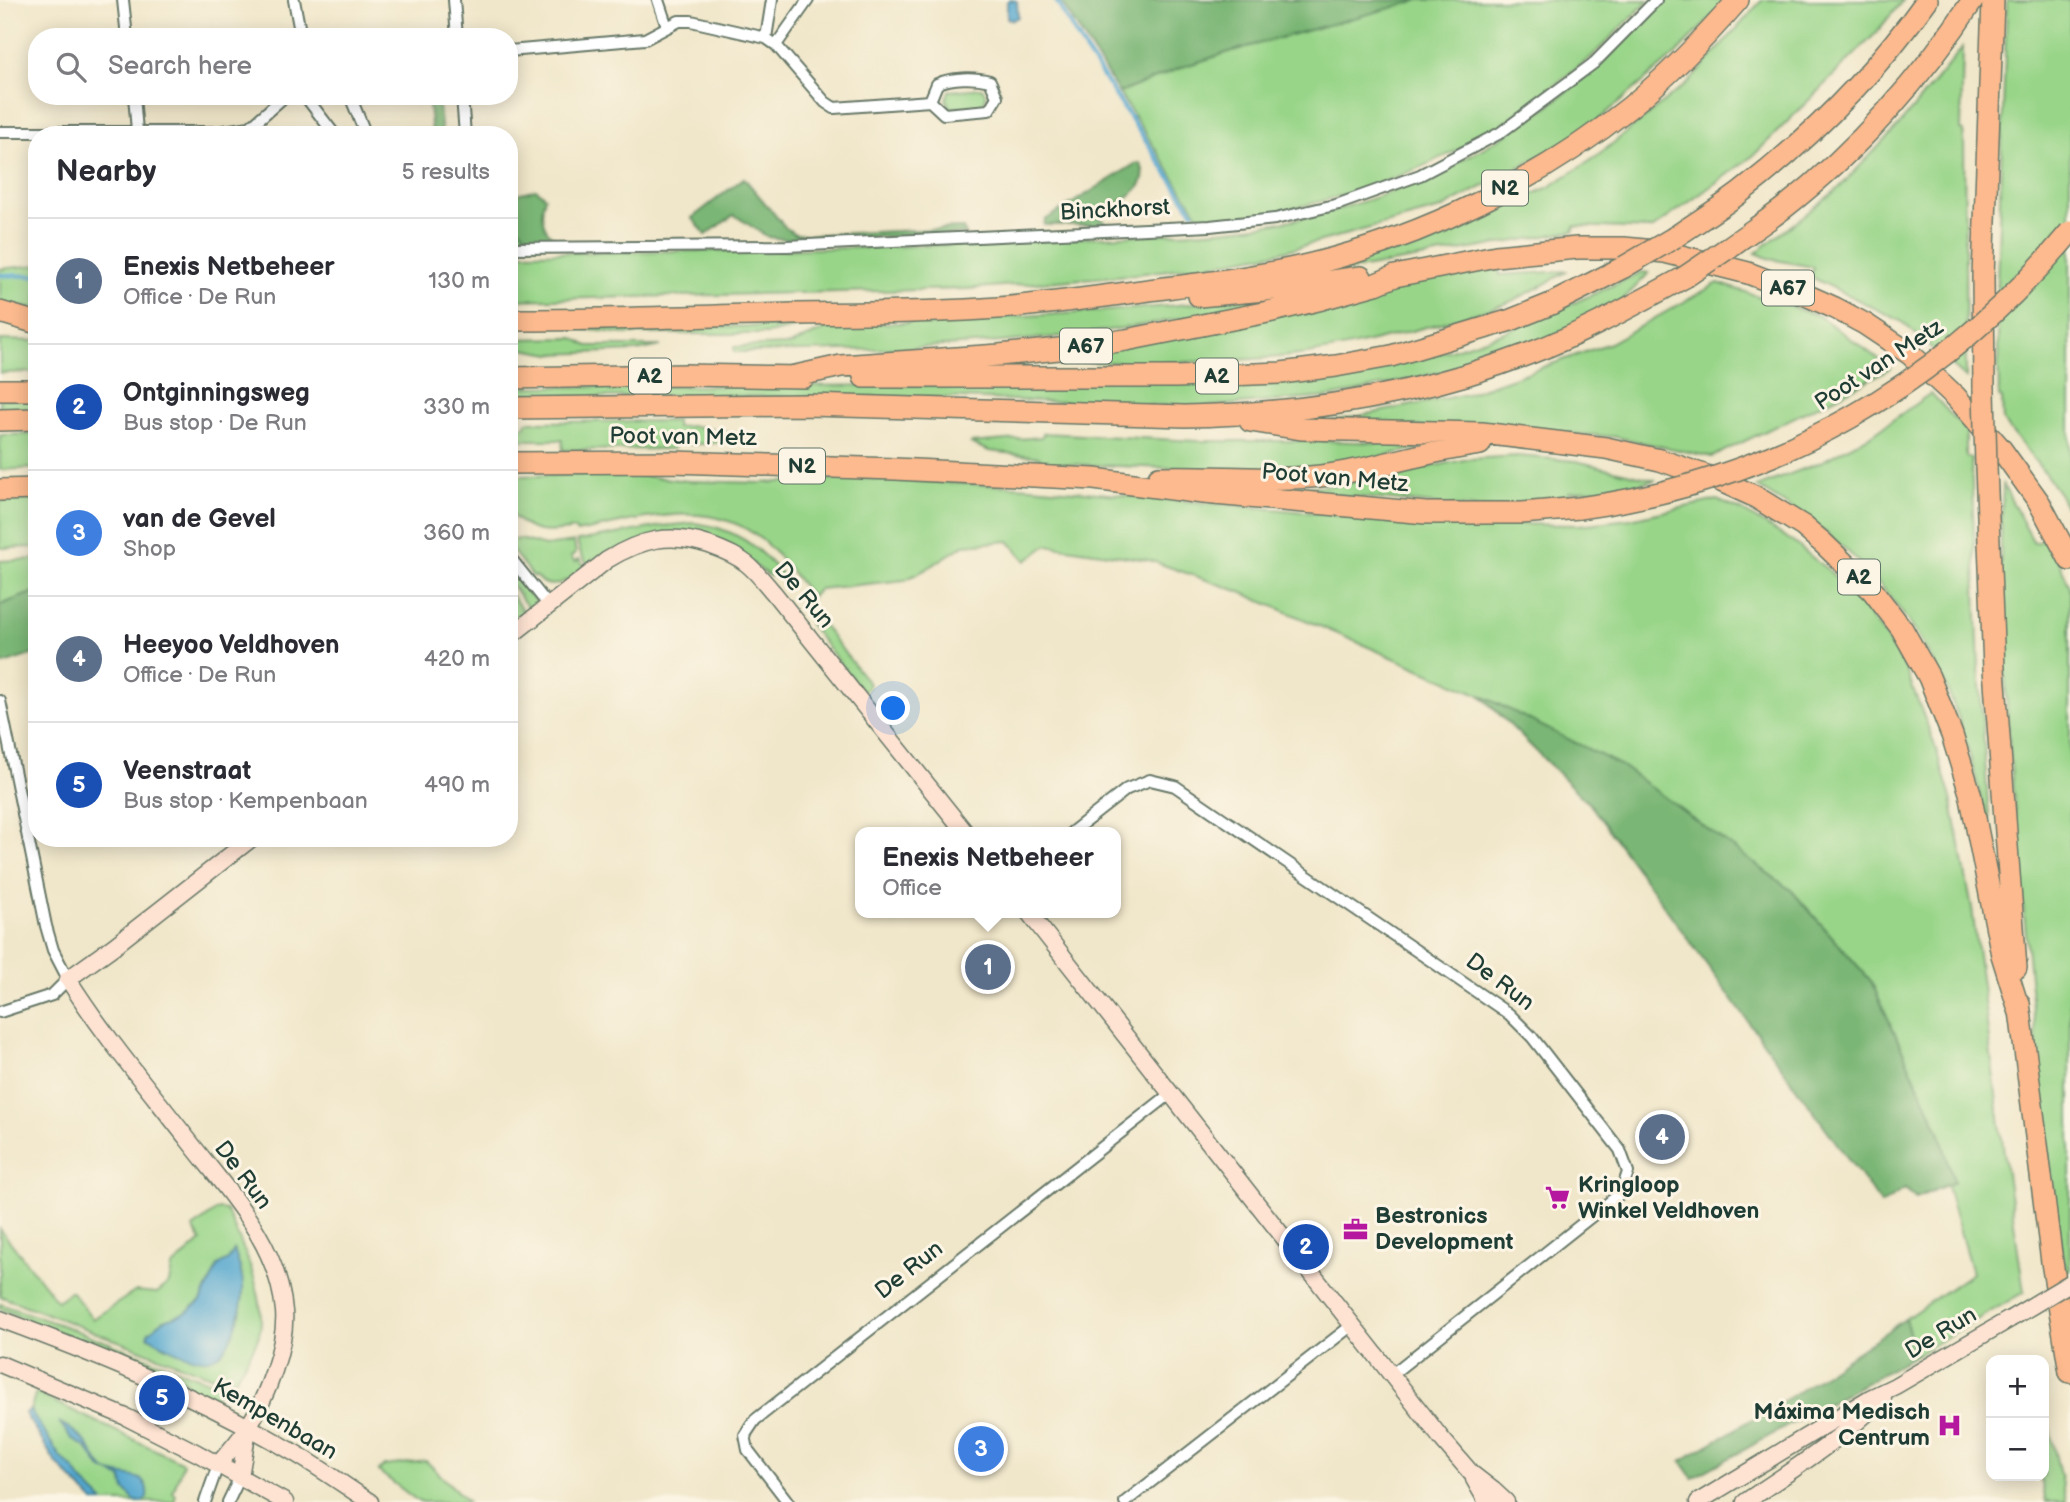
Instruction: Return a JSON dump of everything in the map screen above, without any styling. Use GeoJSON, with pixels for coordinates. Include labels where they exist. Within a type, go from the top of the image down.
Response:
{"type":"FeatureCollection","features":[{"type":"Feature","properties":{"kind":"highway","name":"N2"},"geometry":{"type":"LineString","coordinates":[[518,320],[995,308],[1066,302],[1262,274],[1313,264],[1424,227],[1536,172],[1631,106],[1681,61],[1738,0]]}},
{"type":"Feature","properties":{"kind":"highway","name":"A2"},"geometry":{"type":"LineString","coordinates":[[518,378],[685,375],[1176,377],[1281,373],[1391,356],[1511,320],[1551,304],[1624,267],[1675,237],[1740,193],[1803,141],[1858,85],[1927,0]]}},
{"type":"Feature","properties":{"kind":"highway","name":"Poot van Metz"},"geometry":{"type":"LineString","coordinates":[[518,408],[809,405],[1218,415],[1343,404],[1462,376],[1569,337],[1685,277],[1786,207],[1833,166],[1891,106],[1927,64],[1973,0]]}},
{"type":"Feature","properties":{"kind":"highway"},"geometry":{"type":"LineString","coordinates":[[1993,0],[1983,277],[1986,466],[1994,669],[2021,1016],[2052,1262],[2070,1372]]}},
{"type":"Feature","properties":{"kind":"highway","name":"Poot van Metz"},"geometry":{"type":"LineString","coordinates":[[518,463],[701,463],[895,469],[1094,480],[1203,493],[1426,513],[1522,513],[1579,508],[1653,495],[1720,476],[1783,452],[1840,424],[1913,379],[1964,340],[2027,280],[2070,232]]}},
{"type":"Feature","properties":{"kind":"highway","name":"A67"},"geometry":{"type":"LineString","coordinates":[[791,377],[841,366],[999,355],[1126,340],[1322,299],[1395,276],[1496,256],[1577,248],[1624,248],[1665,252],[1748,273],[1808,296],[1865,324],[1910,354],[1956,397],[2017,469],[2051,523],[2070,560]]}},
{"type":"Feature","properties":{"kind":"highway","name":"A67"},"geometry":{"type":"LineString","coordinates":[[1066,302],[1222,295],[1374,275],[1395,276]]}},
{"type":"Feature","properties":{"kind":"highway"},"geometry":{"type":"LineString","coordinates":[[0,312],[28,322]]}},
{"type":"Feature","properties":{"kind":"highway"},"geometry":{"type":"LineString","coordinates":[[0,326],[28,325]]}},
{"type":"Feature","properties":{"kind":"highway"},"geometry":{"type":"LineString","coordinates":[[0,390],[28,390]]}},
{"type":"Feature","properties":{"kind":"highway","name":"A2"},"geometry":{"type":"LineString","coordinates":[[1218,415],[1301,429],[1482,433],[1606,448],[1660,460],[1721,481],[1754,495],[1803,526],[1873,591],[1902,629],[1929,677],[1952,734],[1976,819],[2002,955],[2021,1016]]}},
{"type":"Feature","properties":{"kind":"highway"},"geometry":{"type":"LineString","coordinates":[[0,420],[28,419]]}},
{"type":"Feature","properties":{"kind":"highway","name":"N2"},"geometry":{"type":"LineString","coordinates":[[1094,480],[1205,476],[1311,477],[1455,447],[1533,440]]}},
{"type":"Feature","properties":{"kind":"highway"},"geometry":{"type":"LineString","coordinates":[[0,490],[28,488]]}},
{"type":"Feature","properties":{"kind":"street"},"geometry":{"type":"LineString","coordinates":[[123,0],[126,28]]}},
{"type":"Feature","properties":{"kind":"street"},"geometry":{"type":"LineString","coordinates":[[294,0],[299,28]]}},
{"type":"Feature","properties":{"kind":"street"},"geometry":{"type":"LineString","coordinates":[[454,0],[456,28]]}},
{"type":"Feature","properties":{"kind":"street"},"geometry":{"type":"LineString","coordinates":[[657,0],[667,27]]}},
{"type":"Feature","properties":{"kind":"street"},"geometry":{"type":"LineString","coordinates":[[766,38],[772,0]]}},
{"type":"Feature","properties":{"kind":"street"},"geometry":{"type":"LineString","coordinates":[[776,45],[808,0]]}},
{"type":"Feature","properties":{"kind":"street","name":"Binckhorst"},"geometry":{"type":"LineString","coordinates":[[518,248],[788,246],[1210,226],[1275,219],[1339,204],[1420,176],[1500,133],[1594,63],[1656,0]]}},
{"type":"Feature","properties":{"kind":"street"},"geometry":{"type":"LineString","coordinates":[[518,50],[645,39],[679,21],[691,21],[766,38],[776,45],[825,102],[834,107],[930,101],[944,114],[989,110],[998,97],[990,81],[944,81],[937,84],[930,101]]}},
{"type":"Feature","properties":{"kind":"street"},"geometry":{"type":"LineString","coordinates":[[135,105],[137,126]]}},
{"type":"Feature","properties":{"kind":"street"},"geometry":{"type":"LineString","coordinates":[[251,126],[275,105]]}},
{"type":"Feature","properties":{"kind":"street"},"geometry":{"type":"LineString","coordinates":[[312,105],[328,126]]}},
{"type":"Feature","properties":{"kind":"street"},"geometry":{"type":"LineString","coordinates":[[354,105],[364,126]]}},
{"type":"Feature","properties":{"kind":"street"},"geometry":{"type":"LineString","coordinates":[[463,105],[464,126]]}},
{"type":"Feature","properties":{"kind":"street"},"geometry":{"type":"LineString","coordinates":[[0,132],[28,132]]}},
{"type":"Feature","properties":{"kind":"street","name":"De Run"},"geometry":{"type":"LineString","coordinates":[[518,631],[622,550],[666,538],[691,539],[724,550],[749,566],[773,592],[961,827]]}},
{"type":"Feature","properties":{"kind":"street"},"geometry":{"type":"LineString","coordinates":[[518,567],[549,606]]}},
{"type":"Feature","properties":{"kind":"street","name":"De Run"},"geometry":{"type":"LineString","coordinates":[[0,701],[28,834]]}},
{"type":"Feature","properties":{"kind":"street","name":"De Run"},"geometry":{"type":"LineString","coordinates":[[1078,827],[1127,789],[1150,779],[1175,786],[1509,1014],[1532,1037],[1620,1150],[1628,1172],[1621,1193],[1391,1375]]}},
{"type":"Feature","properties":{"kind":"street","name":"De Run"},"geometry":{"type":"LineString","coordinates":[[30,847],[46,926],[53,950],[68,979],[104,1033],[235,1200],[260,1236],[271,1257],[279,1282],[284,1328],[276,1367],[248,1427],[218,1465],[205,1502]]}},
{"type":"Feature","properties":{"kind":"street"},"geometry":{"type":"LineString","coordinates":[[0,1012],[52,995],[68,979],[240,847]]}},
{"type":"Feature","properties":{"kind":"street"},"geometry":{"type":"LineString","coordinates":[[1033,918],[1351,1326],[1471,1473],[1487,1502]]}},
{"type":"Feature","properties":{"kind":"street","name":"De Run"},"geometry":{"type":"LineString","coordinates":[[788,1502],[747,1450],[744,1435],[755,1420],[1170,1094]]}},
{"type":"Feature","properties":{"kind":"street","name":"De Run"},"geometry":{"type":"LineString","coordinates":[[1698,1502],[1870,1398],[1895,1387],[2070,1283]]}},
{"type":"Feature","properties":{"kind":"street","name":"Kempenbaan"},"geometry":{"type":"LineString","coordinates":[[0,1319],[84,1349],[146,1376],[248,1427],[296,1454],[370,1502]]}},
{"type":"Feature","properties":{"kind":"street"},"geometry":{"type":"LineString","coordinates":[[1125,1502],[1351,1326]]}},
{"type":"Feature","properties":{"kind":"street"},"geometry":{"type":"LineString","coordinates":[[0,1364],[126,1417],[285,1502]]}},
{"type":"Feature","properties":{"kind":"street","name":"De Run"},"geometry":{"type":"LineString","coordinates":[[1745,1502],[1869,1412],[1895,1387]]}},
{"type":"Feature","properties":{"kind":"street","name":"De Run"},"geometry":{"type":"LineString","coordinates":[[229,1502],[240,1477],[248,1427]]}},
{"type":"Feature","properties":{"kind":"street"},"geometry":{"type":"LineString","coordinates":[[1471,1473],[1506,1502]]}},
{"type":"Feature","properties":{"kind":"green space"},"geometry":{"type":"Polygon","coordinates":[[[1060,0],[1417,1],[1239,49],[1185,66],[1119,93],[1060,0]]]}},
{"type":"Feature","properties":{"kind":"green space"},"geometry":{"type":"Polygon","coordinates":[[[1416,0],[1649,0],[1590,58],[1498,128],[1446,156],[1391,179],[1334,198],[1267,214],[1201,219],[1119,93],[1185,66],[1239,49],[1416,0]]]}},
{"type":"Feature","properties":{"kind":"green space"},"geometry":{"type":"Polygon","coordinates":[[[1662,0],[1727,0],[1677,53],[1575,137],[1441,209],[1280,252],[1129,275],[966,289],[518,300],[518,253],[724,251],[1009,242],[1212,230],[1278,223],[1310,216],[1388,193],[1476,152],[1557,99],[1630,35],[1662,0]]]}},
{"type":"Feature","properties":{"kind":"green space"},"geometry":{"type":"Polygon","coordinates":[[[1762,0],[1903,0],[1876,33],[1754,155],[1652,229],[1575,226],[1573,231],[1318,276],[1315,271],[1393,247],[1407,249],[1481,219],[1549,187],[1596,157],[1691,80],[1762,0]]]}},
{"type":"Feature","properties":{"kind":"green space"},"geometry":{"type":"Polygon","coordinates":[[[2007,0],[2070,0],[2070,515],[2044,472],[2003,421],[2002,399],[1999,397],[1997,283],[2007,0]]]}},
{"type":"Feature","properties":{"kind":"green space"},"geometry":{"type":"Polygon","coordinates":[[[1963,47],[1961,130],[1964,131],[1966,378],[1901,321],[1811,277],[1813,267],[1770,259],[1756,253],[1839,188],[1901,123],[1963,47]]]}},
{"type":"Feature","properties":{"kind":"green space"},"geometry":{"type":"Polygon","coordinates":[[[982,88],[986,95],[983,106],[950,108],[946,99],[949,91],[982,88]]]}},
{"type":"Feature","properties":{"kind":"green space"},"geometry":{"type":"Polygon","coordinates":[[[429,105],[439,105],[441,126],[431,126],[429,105]]]}},
{"type":"Feature","properties":{"kind":"green space"},"geometry":{"type":"Polygon","coordinates":[[[1140,163],[1143,180],[1139,187],[1125,199],[1100,213],[1099,218],[1106,222],[1106,225],[1044,225],[1045,220],[1140,163]]]}},
{"type":"Feature","properties":{"kind":"green space"},"geometry":{"type":"Polygon","coordinates":[[[744,178],[785,227],[795,234],[963,228],[966,234],[791,240],[768,237],[734,215],[706,235],[692,218],[744,178]]]}},
{"type":"Feature","properties":{"kind":"green space"},"geometry":{"type":"Polygon","coordinates":[[[536,189],[545,197],[542,215],[547,230],[556,239],[536,245],[518,226],[518,194],[536,189]]]}},
{"type":"Feature","properties":{"kind":"green space"},"geometry":{"type":"Polygon","coordinates":[[[518,226],[536,245],[518,244],[518,226]]]}},
{"type":"Feature","properties":{"kind":"green space"},"geometry":{"type":"Polygon","coordinates":[[[28,266],[28,307],[0,305],[0,269],[28,266]]]}},
{"type":"Feature","properties":{"kind":"green space"},"geometry":{"type":"Polygon","coordinates":[[[1499,267],[1500,275],[1568,271],[1538,288],[1487,310],[1372,341],[1317,352],[1280,357],[1189,362],[1036,360],[1439,277],[1499,267]]]}},
{"type":"Feature","properties":{"kind":"green space"},"geometry":{"type":"Polygon","coordinates":[[[1642,272],[1649,273],[1618,305],[1549,338],[1460,368],[1331,397],[1200,407],[959,398],[518,398],[518,387],[960,385],[1403,362],[1484,339],[1642,272]]]}},
{"type":"Feature","properties":{"kind":"green space"},"geometry":{"type":"Polygon","coordinates":[[[1718,283],[1819,316],[1891,368],[1712,457],[1616,437],[1519,429],[1319,424],[1467,394],[1513,378],[1610,343],[1718,283]]]}},
{"type":"Feature","properties":{"kind":"green space"},"geometry":{"type":"Polygon","coordinates":[[[1310,291],[1167,321],[1037,339],[907,348],[734,352],[734,347],[790,345],[837,324],[1077,313],[1310,291]]]}},
{"type":"Feature","properties":{"kind":"green space"},"geometry":{"type":"Polygon","coordinates":[[[802,326],[768,334],[624,334],[574,328],[802,326]]]}},
{"type":"Feature","properties":{"kind":"green space"},"geometry":{"type":"Polygon","coordinates":[[[574,338],[588,346],[661,346],[637,351],[551,354],[523,349],[518,346],[518,339],[574,338]]]}},
{"type":"Feature","properties":{"kind":"green space"},"geometry":{"type":"Polygon","coordinates":[[[0,340],[28,341],[28,372],[0,373],[0,340]]]}},
{"type":"Feature","properties":{"kind":"green space"},"geometry":{"type":"Polygon","coordinates":[[[1931,393],[1966,431],[1966,457],[1971,458],[1979,670],[1989,820],[1986,820],[1952,701],[1921,641],[1902,613],[1858,561],[1833,539],[1757,487],[1821,462],[1873,434],[1931,393]]]}},
{"type":"Feature","properties":{"kind":"green space"},"geometry":{"type":"Polygon","coordinates":[[[0,399],[28,399],[28,410],[0,410],[0,399]]]}},
{"type":"Feature","properties":{"kind":"green space"},"geometry":{"type":"Polygon","coordinates":[[[676,421],[676,427],[695,426],[750,438],[706,444],[674,444],[674,449],[563,450],[562,440],[518,440],[518,429],[526,426],[527,422],[676,421]]]}},
{"type":"Feature","properties":{"kind":"green space"},"geometry":{"type":"Polygon","coordinates":[[[1043,433],[1197,441],[1327,441],[1433,445],[1337,466],[1275,472],[1040,463],[1040,457],[989,451],[970,443],[1042,437],[1043,433]]]}},
{"type":"Feature","properties":{"kind":"green space"},"geometry":{"type":"Polygon","coordinates":[[[28,434],[28,468],[0,470],[0,435],[28,434]]]}},
{"type":"Feature","properties":{"kind":"green space"},"geometry":{"type":"Polygon","coordinates":[[[1517,456],[1576,461],[1656,480],[1622,487],[1569,492],[1569,495],[1523,507],[1476,508],[1272,489],[1338,485],[1469,459],[1517,456]]]}},
{"type":"Feature","properties":{"kind":"green space"},"geometry":{"type":"Polygon","coordinates":[[[627,474],[688,481],[761,483],[852,478],[1031,487],[1425,523],[1579,525],[1630,519],[1717,500],[1741,510],[1792,541],[1829,571],[1858,600],[1905,668],[1933,740],[1951,798],[1972,908],[2024,1292],[1916,1355],[1905,1319],[1972,1273],[1947,1186],[1954,1182],[1939,1131],[1871,981],[1792,891],[1622,766],[1480,695],[1238,591],[1149,560],[1047,545],[1026,561],[1009,541],[964,545],[905,580],[819,589],[812,597],[762,540],[741,526],[719,518],[672,515],[576,532],[575,529],[547,532],[532,529],[518,521],[518,476],[627,474]]]}},
{"type":"Feature","properties":{"kind":"green space"},"geometry":{"type":"Polygon","coordinates":[[[2003,485],[2034,543],[2049,538],[2070,587],[2070,1269],[2066,1272],[2042,1099],[2013,791],[2002,614],[2003,485]]]}},
{"type":"Feature","properties":{"kind":"green space"},"geometry":{"type":"Polygon","coordinates":[[[28,499],[28,547],[0,548],[0,501],[28,499]]]}},
{"type":"Feature","properties":{"kind":"green space"},"geometry":{"type":"Polygon","coordinates":[[[695,523],[723,529],[745,540],[764,555],[783,576],[769,576],[725,543],[692,533],[588,565],[577,541],[662,526],[695,523]]]}},
{"type":"Feature","properties":{"kind":"green space"},"geometry":{"type":"Polygon","coordinates":[[[518,539],[545,546],[574,542],[576,553],[571,557],[575,562],[579,559],[585,567],[568,581],[546,584],[533,577],[518,558],[518,539]]]}},
{"type":"Feature","properties":{"kind":"green space"},"geometry":{"type":"Polygon","coordinates":[[[28,559],[28,594],[0,605],[0,561],[28,559]]]}},
{"type":"Feature","properties":{"kind":"green space"},"geometry":{"type":"Polygon","coordinates":[[[518,579],[536,602],[533,610],[518,594],[518,579]]]}},
{"type":"Feature","properties":{"kind":"green space"},"geometry":{"type":"Polygon","coordinates":[[[28,594],[28,656],[4,664],[0,662],[0,605],[28,594]]]}},
{"type":"Feature","properties":{"kind":"green space"},"geometry":{"type":"Polygon","coordinates":[[[518,604],[524,612],[523,618],[518,622],[518,604]]]}},
{"type":"Feature","properties":{"kind":"green space"},"geometry":{"type":"Polygon","coordinates":[[[812,611],[869,684],[863,692],[809,624],[812,611]]]}},
{"type":"Feature","properties":{"kind":"green space"},"geometry":{"type":"Polygon","coordinates":[[[1480,695],[1622,766],[1792,891],[1871,981],[1939,1131],[1954,1182],[1916,1198],[1905,1189],[1881,1204],[1592,807],[1480,695]]]}},
{"type":"Feature","properties":{"kind":"green space"},"geometry":{"type":"Polygon","coordinates":[[[218,1209],[226,1210],[246,1254],[257,1288],[261,1321],[259,1335],[235,1379],[223,1381],[0,1296],[0,1229],[57,1301],[71,1291],[93,1319],[136,1291],[157,1293],[169,1283],[172,1267],[201,1241],[193,1228],[218,1209]],[[234,1251],[228,1260],[218,1266],[201,1301],[185,1313],[164,1320],[148,1333],[148,1336],[171,1349],[196,1358],[240,1315],[243,1289],[241,1270],[234,1251]]]}},
{"type":"Feature","properties":{"kind":"green space"},"geometry":{"type":"Polygon","coordinates":[[[0,1304],[221,1386],[214,1401],[149,1367],[0,1309],[0,1304]]]}},
{"type":"Feature","properties":{"kind":"green space"},"geometry":{"type":"Polygon","coordinates":[[[1905,1319],[1916,1355],[1693,1478],[1681,1461],[1792,1396],[1905,1319]]]}},
{"type":"Feature","properties":{"kind":"green space"},"geometry":{"type":"Polygon","coordinates":[[[36,1393],[183,1463],[173,1492],[176,1494],[174,1502],[104,1502],[61,1458],[31,1412],[36,1393]]]}},
{"type":"Feature","properties":{"kind":"green space"},"geometry":{"type":"Polygon","coordinates":[[[2049,1426],[2066,1502],[2046,1502],[2041,1481],[2049,1481],[2049,1426]]]}},
{"type":"Feature","properties":{"kind":"green space"},"geometry":{"type":"Polygon","coordinates":[[[426,1461],[468,1502],[419,1502],[378,1471],[384,1466],[426,1461]]]}},
{"type":"Feature","properties":{"kind":"water"},"geometry":{"type":"Polygon","coordinates":[[[1007,1],[1017,1],[1018,17],[1013,20],[1007,18],[1007,1]]]}},
{"type":"Feature","properties":{"kind":"water"},"geometry":{"type":"Polygon","coordinates":[[[234,1250],[242,1277],[243,1295],[235,1329],[224,1350],[208,1359],[194,1358],[148,1336],[148,1333],[164,1320],[185,1313],[201,1301],[218,1266],[228,1260],[234,1250]]]}},
{"type":"Feature","properties":{"kind":"water"},"geometry":{"type":"Polygon","coordinates":[[[30,1410],[61,1458],[104,1502],[94,1502],[56,1463],[25,1413],[30,1410]]]}},
{"type":"Feature","properties":{"kind":"water"},"geometry":{"type":"Polygon","coordinates":[[[59,1422],[89,1446],[104,1469],[133,1476],[144,1482],[147,1498],[141,1502],[135,1501],[125,1490],[122,1478],[100,1468],[87,1448],[72,1439],[59,1422]]]}},
{"type":"Feature","properties":{"kind":"waterway"},"geometry":{"type":"LineString","coordinates":[[1056,0],[1082,45],[1193,212]]}},
{"type":"Feature","properties":{"kind":"waterway"},"geometry":{"type":"LineString","coordinates":[[0,275],[28,276]]}},
{"type":"Feature","properties":{"kind":"place","name":"Enexis Netbeheer"},"geometry":{"type":"Point","coordinates":[988,967]}},
{"type":"Feature","properties":{"kind":"place","name":"Heeyoo Veldhoven"},"geometry":{"type":"Point","coordinates":[1662,1137]}},
{"type":"Feature","properties":{"kind":"place","name":"Kringloop Winkel Veldhoven"},"geometry":{"type":"Point","coordinates":[1558,1198]}},
{"type":"Feature","properties":{"kind":"place","name":"Bestronics Development"},"geometry":{"type":"Point","coordinates":[1355,1229]}},
{"type":"Feature","properties":{"kind":"place","name":"Ontginningsweg"},"geometry":{"type":"Point","coordinates":[1306,1247]}},
{"type":"Feature","properties":{"kind":"place","name":"Veenstraat"},"geometry":{"type":"Point","coordinates":[162,1398]}},
{"type":"Feature","properties":{"kind":"place","name":"Máxima Medisch Centrum"},"geometry":{"type":"Point","coordinates":[1950,1425]}},
{"type":"Feature","properties":{"kind":"place","name":"van de Gevel"},"geometry":{"type":"Point","coordinates":[981,1449]}}]}
